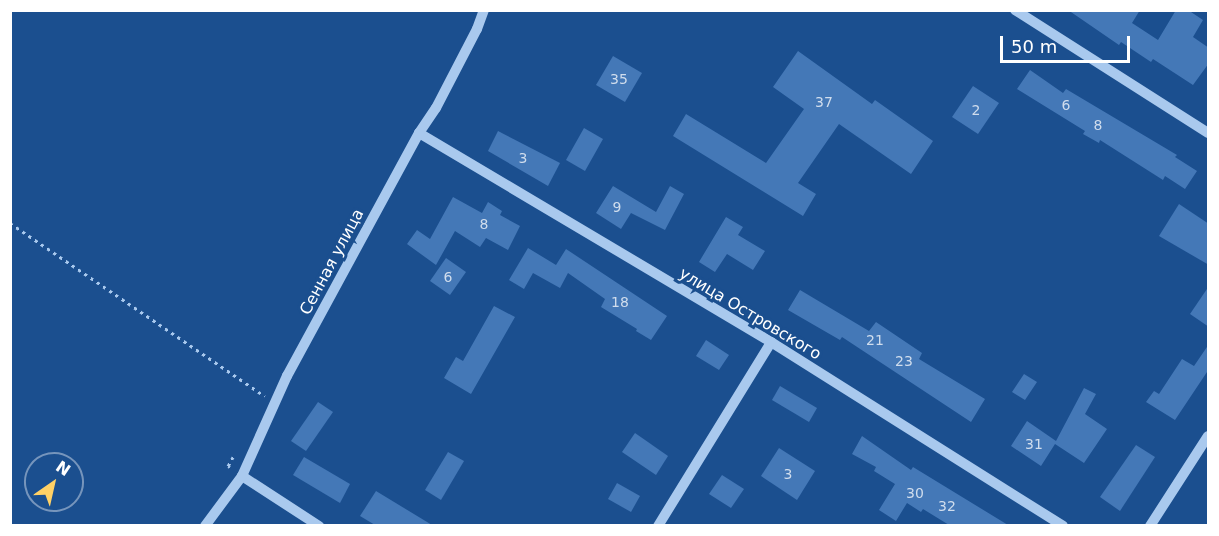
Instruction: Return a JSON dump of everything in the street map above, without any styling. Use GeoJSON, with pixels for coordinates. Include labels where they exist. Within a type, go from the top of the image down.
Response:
{"type":"FeatureCollection","features":[{"type":"Feature","properties":{"kind":"street","name":"Сенная улица"},"geometry":{"type":"LineString","coordinates":[[205,525],[242,476],[287,376],[419,133],[436,108],[477,29],[484,10]]}},
{"type":"Feature","properties":{"kind":"street"},"geometry":{"type":"LineString","coordinates":[[1015,10],[1209,133]]}},
{"type":"Feature","properties":{"kind":"street","name":"улица Островского"},"geometry":{"type":"LineString","coordinates":[[419,133],[771,342],[1063,525]]}},
{"type":"Feature","properties":{"kind":"street"},"geometry":{"type":"LineString","coordinates":[[658,525],[771,342]]}},
{"type":"Feature","properties":{"kind":"street"},"geometry":{"type":"LineString","coordinates":[[1150,525],[1209,435]]}},
{"type":"Feature","properties":{"kind":"street"},"geometry":{"type":"LineString","coordinates":[[242,476],[319,525]]}},
{"type":"Feature","properties":{"kind":"path"},"geometry":{"type":"LineString","coordinates":[[10,223],[267,397]]}},
{"type":"Feature","properties":{"kind":"building"},"geometry":{"type":"Polygon","coordinates":[[[1068,10],[1140,10],[1132,23],[1158,40],[1176,10],[1188,10],[1203,20],[1193,37],[1209,48],[1209,63],[1193,85],[1153,59],[1151,62],[1121,42],[1119,45],[1068,10]]]}},
{"type":"Feature","properties":{"kind":"building"},"geometry":{"type":"Polygon","coordinates":[[[798,51],[872,104],[875,100],[933,141],[911,174],[839,124],[798,183],[816,194],[803,216],[673,136],[686,114],[766,163],[804,109],[773,87],[798,51]]]}},
{"type":"Feature","properties":{"kind":"building"},"geometry":{"type":"Polygon","coordinates":[[[613,56],[642,73],[625,102],[596,85],[613,56]]]}},
{"type":"Feature","properties":{"kind":"building"},"geometry":{"type":"Polygon","coordinates":[[[1030,70],[1063,93],[1066,89],[1177,155],[1175,157],[1197,171],[1185,189],[1165,176],[1163,180],[1100,140],[1099,143],[1083,134],[1085,131],[1017,89],[1030,70]]]}},
{"type":"Feature","properties":{"kind":"building"},"geometry":{"type":"Polygon","coordinates":[[[973,86],[999,103],[978,134],[952,117],[973,86]]]}},
{"type":"Feature","properties":{"kind":"building"},"geometry":{"type":"Polygon","coordinates":[[[584,128],[603,139],[585,171],[566,160],[584,128]]]}},
{"type":"Feature","properties":{"kind":"building"},"geometry":{"type":"Polygon","coordinates":[[[498,131],[560,163],[548,186],[488,151],[498,131]]]}},
{"type":"Feature","properties":{"kind":"building"},"geometry":{"type":"Polygon","coordinates":[[[613,186],[656,212],[670,186],[684,194],[665,230],[631,213],[621,229],[596,213],[613,186]]]}},
{"type":"Feature","properties":{"kind":"building"},"geometry":{"type":"Polygon","coordinates":[[[453,197],[482,213],[488,202],[502,211],[500,215],[520,226],[508,250],[486,238],[480,247],[455,231],[436,265],[407,244],[417,230],[430,239],[453,197]]]}},
{"type":"Feature","properties":{"kind":"building"},"geometry":{"type":"Polygon","coordinates":[[[1179,204],[1209,224],[1209,265],[1159,236],[1179,204]]]}},
{"type":"Feature","properties":{"kind":"building"},"geometry":{"type":"Polygon","coordinates":[[[726,217],[743,227],[738,235],[765,251],[753,270],[727,254],[715,272],[699,262],[726,217]]]}},
{"type":"Feature","properties":{"kind":"building"},"geometry":{"type":"Polygon","coordinates":[[[528,248],[556,265],[566,249],[667,316],[651,340],[601,307],[605,299],[568,273],[560,288],[533,273],[524,289],[509,280],[528,248]]]}},
{"type":"Feature","properties":{"kind":"building"},"geometry":{"type":"Polygon","coordinates":[[[446,258],[466,272],[450,295],[430,281],[446,258]]]}},
{"type":"Feature","properties":{"kind":"building"},"geometry":{"type":"Polygon","coordinates":[[[1209,286],[1209,327],[1190,314],[1209,286]]]}},
{"type":"Feature","properties":{"kind":"building"},"geometry":{"type":"Polygon","coordinates":[[[800,290],[869,331],[876,322],[922,353],[919,359],[985,399],[971,422],[842,337],[840,340],[788,310],[800,290]]]}},
{"type":"Feature","properties":{"kind":"building"},"geometry":{"type":"Polygon","coordinates":[[[494,306],[515,317],[471,394],[444,378],[456,357],[463,361],[494,306]]]}},
{"type":"Feature","properties":{"kind":"building"},"geometry":{"type":"Polygon","coordinates":[[[706,340],[729,355],[719,370],[696,356],[706,340]]]}},
{"type":"Feature","properties":{"kind":"building"},"geometry":{"type":"Polygon","coordinates":[[[1209,344],[1209,369],[1175,420],[1146,402],[1154,391],[1159,394],[1182,359],[1194,366],[1209,344]]]}},
{"type":"Feature","properties":{"kind":"building"},"geometry":{"type":"Polygon","coordinates":[[[1024,374],[1037,382],[1025,400],[1012,392],[1024,374]]]}},
{"type":"Feature","properties":{"kind":"building"},"geometry":{"type":"Polygon","coordinates":[[[780,386],[817,408],[809,422],[772,400],[780,386]]]}},
{"type":"Feature","properties":{"kind":"building"},"geometry":{"type":"Polygon","coordinates":[[[1084,388],[1096,394],[1085,414],[1107,429],[1084,463],[1055,444],[1041,466],[1011,446],[1027,421],[1056,441],[1084,388]]]}},
{"type":"Feature","properties":{"kind":"building"},"geometry":{"type":"Polygon","coordinates":[[[318,402],[333,412],[306,451],[291,441],[318,402]]]}},
{"type":"Feature","properties":{"kind":"building"},"geometry":{"type":"Polygon","coordinates":[[[635,433],[668,456],[656,475],[622,452],[635,433]]]}},
{"type":"Feature","properties":{"kind":"building"},"geometry":{"type":"Polygon","coordinates":[[[862,436],[911,470],[913,467],[1008,525],[949,525],[923,509],[921,512],[907,503],[896,521],[879,510],[895,484],[874,471],[876,467],[852,454],[862,436]]]}},
{"type":"Feature","properties":{"kind":"building"},"geometry":{"type":"Polygon","coordinates":[[[1136,445],[1155,457],[1120,511],[1100,497],[1136,445]]]}},
{"type":"Feature","properties":{"kind":"building"},"geometry":{"type":"Polygon","coordinates":[[[779,448],[815,471],[797,500],[761,476],[779,448]]]}},
{"type":"Feature","properties":{"kind":"building"},"geometry":{"type":"Polygon","coordinates":[[[448,452],[464,461],[441,500],[425,490],[448,452]]]}},
{"type":"Feature","properties":{"kind":"building"},"geometry":{"type":"Polygon","coordinates":[[[304,457],[350,484],[340,503],[293,475],[304,457]]]}},
{"type":"Feature","properties":{"kind":"building"},"geometry":{"type":"Polygon","coordinates":[[[722,475],[744,489],[731,508],[709,494],[722,475]]]}},
{"type":"Feature","properties":{"kind":"building"},"geometry":{"type":"Polygon","coordinates":[[[617,483],[640,496],[631,512],[608,499],[617,483]]]}},
{"type":"Feature","properties":{"kind":"building"},"geometry":{"type":"Polygon","coordinates":[[[376,491],[432,525],[375,525],[360,516],[376,491]]]}}]}
